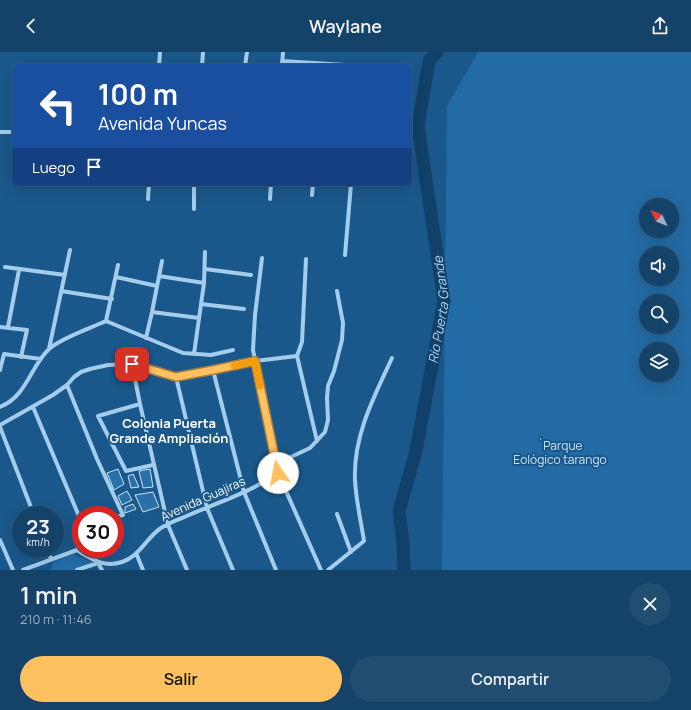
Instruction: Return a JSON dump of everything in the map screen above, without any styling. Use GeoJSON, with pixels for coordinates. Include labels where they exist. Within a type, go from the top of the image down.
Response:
{"type":"FeatureCollection","features":[{"type":"Feature","properties":{"kind":"street"},"geometry":{"type":"LineString","coordinates":[[159,64],[160,52]]}},
{"type":"Feature","properties":{"kind":"street"},"geometry":{"type":"LineString","coordinates":[[202,64],[203,52]]}},
{"type":"Feature","properties":{"kind":"street"},"geometry":{"type":"LineString","coordinates":[[245,64],[247,52]]}},
{"type":"Feature","properties":{"kind":"street"},"geometry":{"type":"LineString","coordinates":[[282,64],[283,52]]}},
{"type":"Feature","properties":{"kind":"street"},"geometry":{"type":"LineString","coordinates":[[0,132],[12,132]]}},
{"type":"Feature","properties":{"kind":"street"},"geometry":{"type":"LineString","coordinates":[[148,198],[149,186]]}},
{"type":"Feature","properties":{"kind":"street"},"geometry":{"type":"LineString","coordinates":[[194,186],[194,209]]}},
{"type":"Feature","properties":{"kind":"street"},"geometry":{"type":"LineString","coordinates":[[270,199],[271,186]]}},
{"type":"Feature","properties":{"kind":"street"},"geometry":{"type":"LineString","coordinates":[[312,196],[313,186]]}},
{"type":"Feature","properties":{"kind":"street"},"geometry":{"type":"LineString","coordinates":[[345,255],[351,186]]}},
{"type":"Feature","properties":{"kind":"street"},"geometry":{"type":"LineString","coordinates":[[0,407],[14,398],[26,384],[49,348],[70,250]]}},
{"type":"Feature","properties":{"kind":"street"},"geometry":{"type":"LineString","coordinates":[[194,354],[204,283],[205,252]]}},
{"type":"Feature","properties":{"kind":"street"},"geometry":{"type":"LineString","coordinates":[[262,258],[254,329],[253,350],[255,361],[278,473],[321,570]]}},
{"type":"Feature","properties":{"kind":"street"},"geometry":{"type":"LineString","coordinates":[[306,259],[302,342],[297,356],[317,441]]}},
{"type":"Feature","properties":{"kind":"street"},"geometry":{"type":"LineString","coordinates":[[146,338],[162,260]]}},
{"type":"Feature","properties":{"kind":"street"},"geometry":{"type":"LineString","coordinates":[[106,321],[112,299],[118,265]]}},
{"type":"Feature","properties":{"kind":"street"},"geometry":{"type":"LineString","coordinates":[[5,268],[65,275]]}},
{"type":"Feature","properties":{"kind":"street"},"geometry":{"type":"LineString","coordinates":[[205,269],[251,275]]}},
{"type":"Feature","properties":{"kind":"street"},"geometry":{"type":"LineString","coordinates":[[8,328],[19,270]]}},
{"type":"Feature","properties":{"kind":"street"},"geometry":{"type":"LineString","coordinates":[[159,276],[204,283]]}},
{"type":"Feature","properties":{"kind":"street"},"geometry":{"type":"LineString","coordinates":[[116,277],[157,286]]}},
{"type":"Feature","properties":{"kind":"street"},"geometry":{"type":"LineString","coordinates":[[61,291],[112,299]]}},
{"type":"Feature","properties":{"kind":"street"},"geometry":{"type":"LineString","coordinates":[[276,464],[310,448],[325,432],[328,420],[326,398],[328,386],[334,371],[342,340],[343,323],[337,291]]}},
{"type":"Feature","properties":{"kind":"street"},"geometry":{"type":"LineString","coordinates":[[201,304],[244,309]]}},
{"type":"Feature","properties":{"kind":"street"},"geometry":{"type":"LineString","coordinates":[[152,312],[199,318]]}},
{"type":"Feature","properties":{"kind":"street"},"geometry":{"type":"LineString","coordinates":[[49,348],[106,321],[183,353],[211,355],[233,350]]}},
{"type":"Feature","properties":{"kind":"street"},"geometry":{"type":"LineString","coordinates":[[0,327],[27,330],[21,357]]}},
{"type":"Feature","properties":{"kind":"street"},"geometry":{"type":"LineString","coordinates":[[0,370],[4,354],[41,359]]}},
{"type":"Feature","properties":{"kind":"street"},"geometry":{"type":"LineString","coordinates":[[31,506],[0,426],[67,385],[74,377],[86,371],[108,365],[132,364],[176,377],[255,361],[297,356]]}},
{"type":"Feature","properties":{"kind":"street"},"geometry":{"type":"LineString","coordinates":[[328,570],[364,541],[355,480],[358,446],[366,416],[392,358]]}},
{"type":"Feature","properties":{"kind":"street"},"geometry":{"type":"LineString","coordinates":[[132,364],[168,525],[187,570]]}},
{"type":"Feature","properties":{"kind":"street"},"geometry":{"type":"LineString","coordinates":[[213,370],[244,492],[276,570]]}},
{"type":"Feature","properties":{"kind":"street"},"geometry":{"type":"LineString","coordinates":[[176,377],[207,508],[233,570]]}},
{"type":"Feature","properties":{"kind":"street"},"geometry":{"type":"LineString","coordinates":[[67,385],[97,459],[118,506]]}},
{"type":"Feature","properties":{"kind":"street"},"geometry":{"type":"LineString","coordinates":[[140,404],[98,416],[126,471],[154,465]]}},
{"type":"Feature","properties":{"kind":"street"},"geometry":{"type":"LineString","coordinates":[[33,407],[75,506]]}},
{"type":"Feature","properties":{"kind":"street","name":"Avenida Guajiras"},"geometry":{"type":"LineString","coordinates":[[77,570],[98,563],[122,562],[136,553],[161,528],[244,492],[267,481],[278,473]]}},
{"type":"Feature","properties":{"kind":"street"},"geometry":{"type":"LineString","coordinates":[[337,514],[351,552]]}},
{"type":"Feature","properties":{"kind":"street"},"geometry":{"type":"LineString","coordinates":[[0,540],[13,570]]}},
{"type":"Feature","properties":{"kind":"street"},"geometry":{"type":"LineString","coordinates":[[23,570],[72,552]]}},
{"type":"Feature","properties":{"kind":"street"},"geometry":{"type":"LineString","coordinates":[[136,553],[143,570]]}},
{"type":"Feature","properties":{"kind":"street"},"geometry":{"type":"LineString","coordinates":[[90,558],[98,563],[102,570]]}},
{"type":"Feature","properties":{"kind":"green space","name":"´Parque Eológico tarango"},"geometry":{"type":"Polygon","coordinates":[[[478,52],[691,52],[691,570],[442,570],[447,106],[478,52]]]}},
{"type":"Feature","properties":{"kind":"green space"},"geometry":{"type":"Polygon","coordinates":[[[72,554],[72,558],[82,558],[94,563],[74,570],[50,569],[54,562],[72,554]]]}},
{"type":"Feature","properties":{"kind":"building"},"geometry":{"type":"Polygon","coordinates":[[[118,469],[124,484],[114,490],[107,473],[118,469]]]}},
{"type":"Feature","properties":{"kind":"building"},"geometry":{"type":"Polygon","coordinates":[[[150,469],[153,487],[143,488],[139,471],[150,469]]]}},
{"type":"Feature","properties":{"kind":"building"},"geometry":{"type":"Polygon","coordinates":[[[133,474],[139,487],[131,488],[128,476],[133,474]]]}},
{"type":"Feature","properties":{"kind":"building"},"geometry":{"type":"Polygon","coordinates":[[[127,491],[132,500],[122,505],[118,496],[127,491]]]}},
{"type":"Feature","properties":{"kind":"building"},"geometry":{"type":"Polygon","coordinates":[[[153,492],[159,507],[143,512],[135,495],[153,492]]]}},
{"type":"Feature","properties":{"kind":"building"},"geometry":{"type":"Polygon","coordinates":[[[133,504],[136,509],[125,513],[125,507],[133,504]]]}},
{"type":"Feature","properties":{"kind":"waterway","name":"Río Puerta Grande"},"geometry":{"type":"LineString","coordinates":[[404,570],[403,542],[399,511],[416,451],[444,301],[418,126],[429,61],[437,52]]}},
{"type":"Feature","properties":{"kind":"slow traffic"},"geometry":{"type":"LineString","coordinates":[[234,366],[255,361],[260,386]]}},
{"type":"Feature","properties":{"kind":"district","name":"Colonia Puerta Grande Ampliación"},"geometry":{"type":"Point","coordinates":[169,430]}},
{"type":"Feature","properties":{"kind":"route"},"geometry":{"type":"LineString","coordinates":[[132,364],[176,377],[255,361],[278,473]]}}]}
